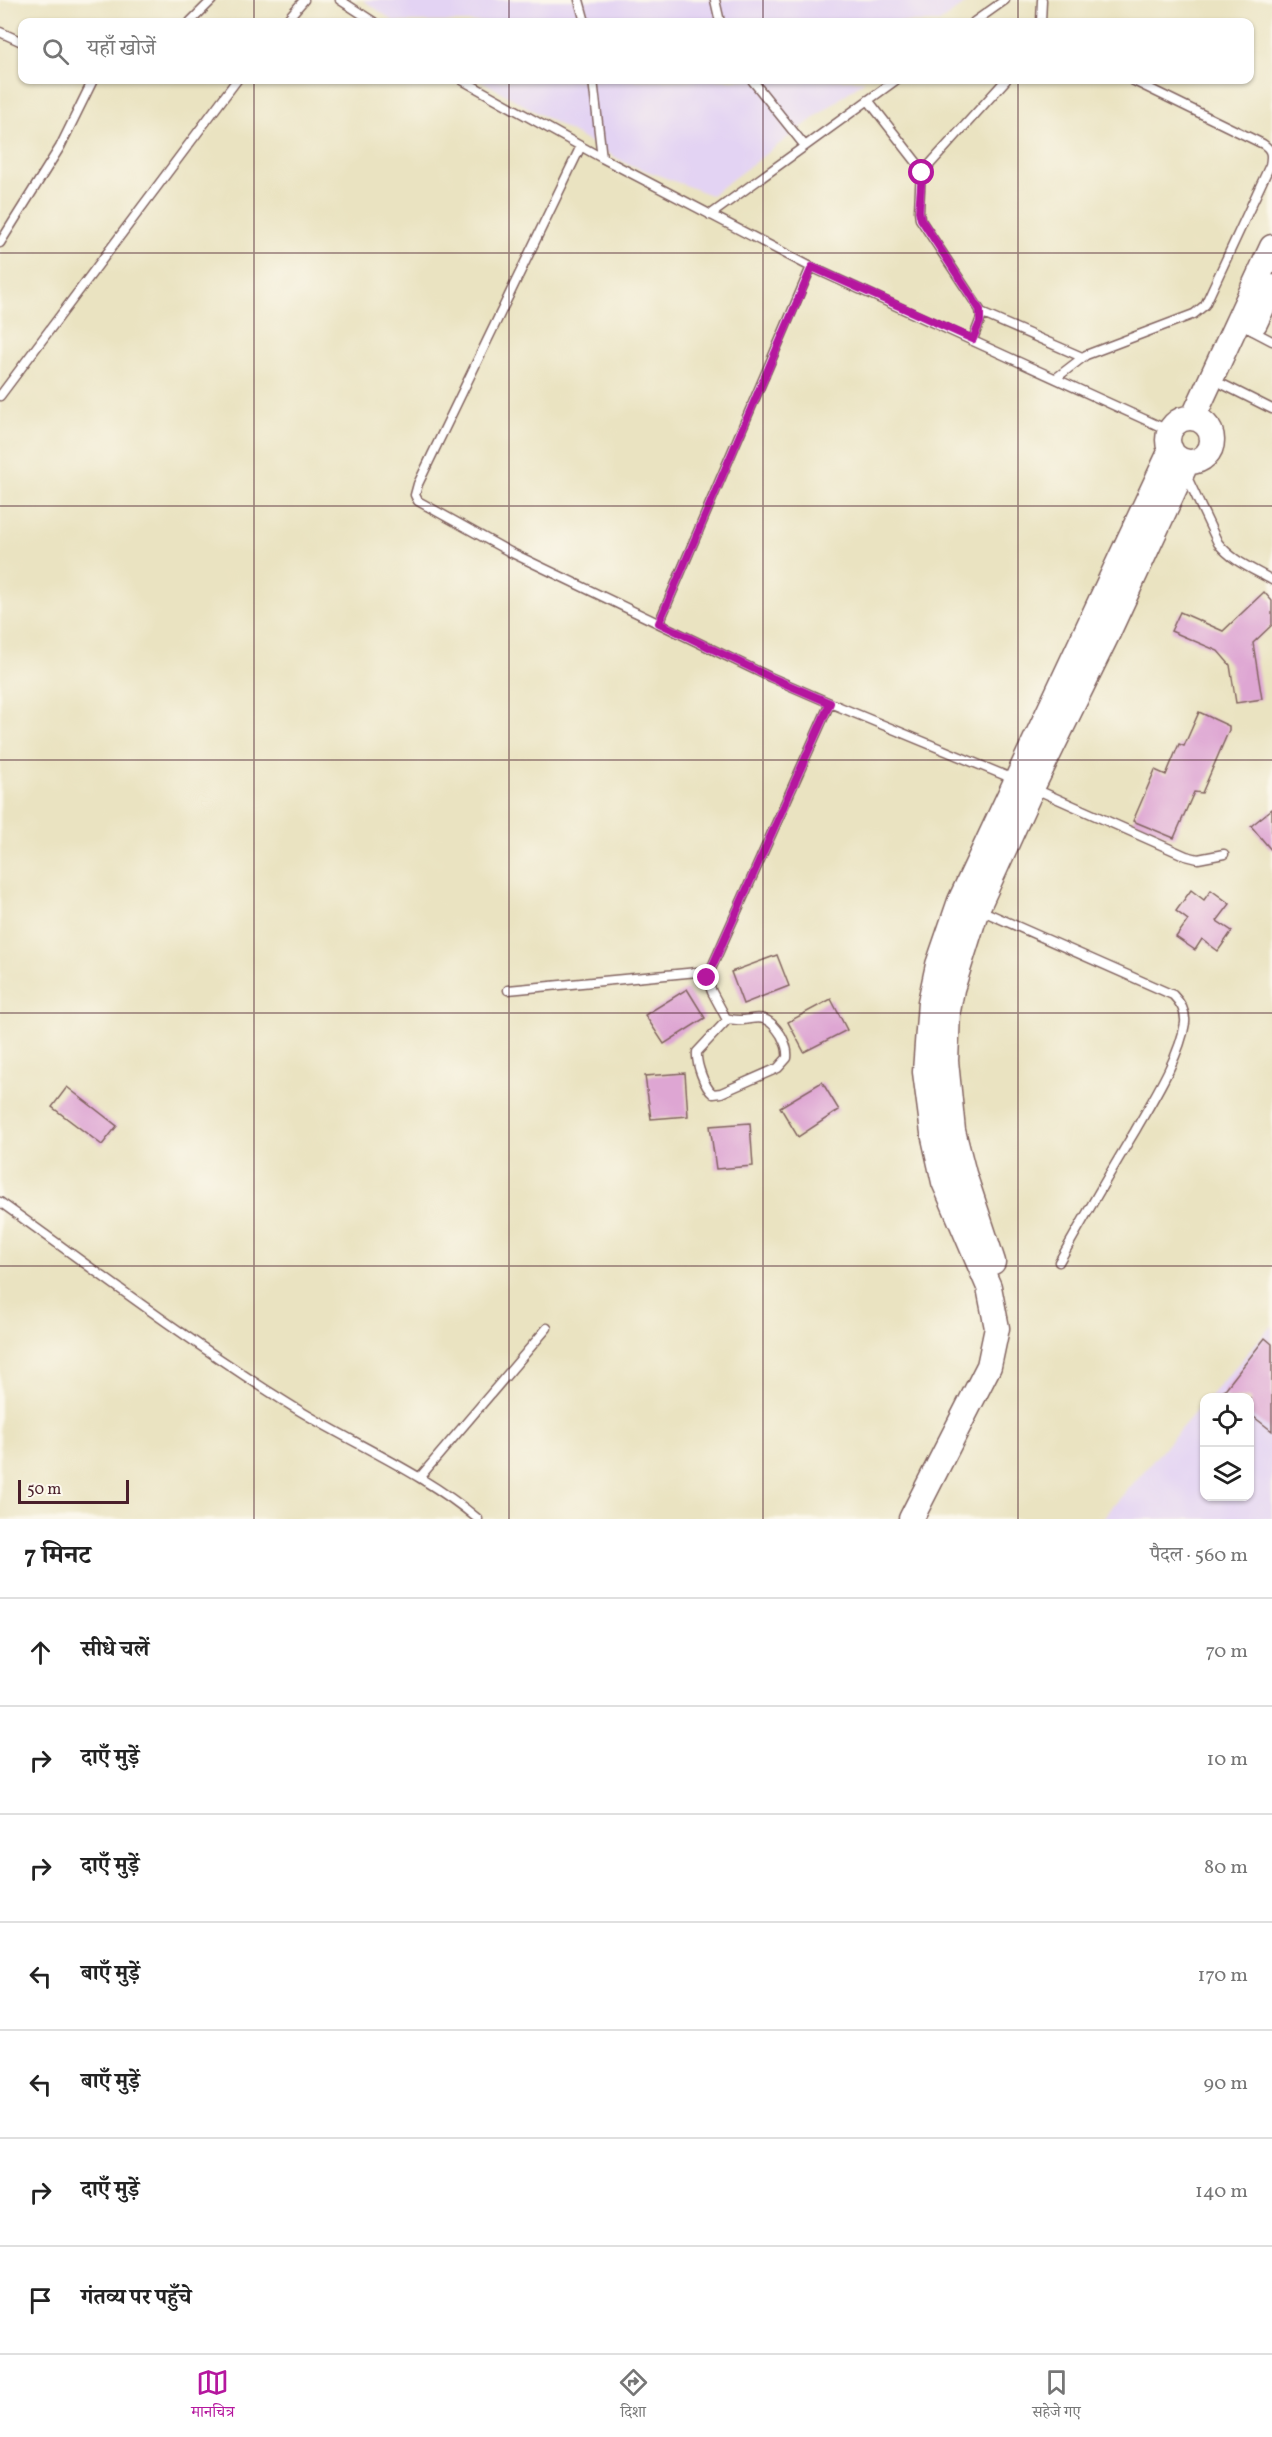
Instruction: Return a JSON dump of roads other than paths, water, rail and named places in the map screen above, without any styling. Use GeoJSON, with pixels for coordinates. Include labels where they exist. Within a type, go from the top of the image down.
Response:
{"type":"FeatureCollection","features":[{"type":"Feature","properties":{"kind":"main road"},"geometry":{"type":"LineString","coordinates":[[1199,421],[1272,247]]}},
{"type":"Feature","properties":{"kind":"main road"},"geometry":{"type":"LineString","coordinates":[[1199,421],[1261,336],[1272,288]]}},
{"type":"Feature","properties":{"kind":"main road"},"geometry":{"type":"LineString","coordinates":[[928,1519],[989,1366],[997,1328],[997,1292],[983,1271],[944,1182],[933,1133],[925,1072],[930,1002],[939,965],[1178,453],[1179,421],[1199,421]]}},
{"type":"Feature","properties":{"kind":"main road"},"geometry":{"type":"LineString","coordinates":[[1178,453],[1200,459],[1210,449],[1211,436],[1199,421]]}},
{"type":"Feature","properties":{"kind":"main road"},"geometry":{"type":"LineString","coordinates":[[911,1519],[961,1436]]}},
{"type":"Feature","properties":{"kind":"lane"},"geometry":{"type":"LineString","coordinates":[[194,18],[212,0]]}},
{"type":"Feature","properties":{"kind":"lane"},"geometry":{"type":"LineString","coordinates":[[288,18],[304,0]]}},
{"type":"Feature","properties":{"kind":"lane"},"geometry":{"type":"LineString","coordinates":[[340,0],[368,18]]}},
{"type":"Feature","properties":{"kind":"lane"},"geometry":{"type":"LineString","coordinates":[[579,0],[584,18]]}},
{"type":"Feature","properties":{"kind":"lane"},"geometry":{"type":"LineString","coordinates":[[716,0],[719,18]]}},
{"type":"Feature","properties":{"kind":"lane"},"geometry":{"type":"LineString","coordinates":[[980,18],[1005,0]]}},
{"type":"Feature","properties":{"kind":"lane"},"geometry":{"type":"LineString","coordinates":[[1041,18],[1042,0]]}},
{"type":"Feature","properties":{"kind":"lane"},"geometry":{"type":"LineString","coordinates":[[0,32],[18,40]]}},
{"type":"Feature","properties":{"kind":"lane"},"geometry":{"type":"LineString","coordinates":[[0,243],[60,147],[91,84]]}},
{"type":"Feature","properties":{"kind":"lane"},"geometry":{"type":"LineString","coordinates":[[0,396],[234,84]]}},
{"type":"Feature","properties":{"kind":"lane"},"geometry":{"type":"LineString","coordinates":[[469,84],[602,158],[812,267],[1056,378],[1178,453],[1223,550],[1272,580]]}},
{"type":"Feature","properties":{"kind":"lane"},"geometry":{"type":"LineString","coordinates":[[593,84],[602,158]]}},
{"type":"Feature","properties":{"kind":"lane"},"geometry":{"type":"LineString","coordinates":[[755,84],[805,146]]}},
{"type":"Feature","properties":{"kind":"lane"},"geometry":{"type":"LineString","coordinates":[[710,215],[890,84]]}},
{"type":"Feature","properties":{"kind":"lane"},"geometry":{"type":"LineString","coordinates":[[922,173],[1002,84]]}},
{"type":"Feature","properties":{"kind":"lane"},"geometry":{"type":"LineString","coordinates":[[1056,378],[1082,357],[1194,314],[1205,305],[1272,159],[1270,148],[1263,144],[1140,84]]}},
{"type":"Feature","properties":{"kind":"lane"},"geometry":{"type":"LineString","coordinates":[[868,100],[919,164],[922,173],[919,211],[921,219],[981,313],[1082,357]]}},
{"type":"Feature","properties":{"kind":"lane"},"geometry":{"type":"LineString","coordinates":[[581,146],[418,484],[415,495],[418,501],[510,552],[770,677],[1024,784],[1186,856],[1198,860],[1224,854]]}},
{"type":"Feature","properties":{"kind":"lane"},"geometry":{"type":"LineString","coordinates":[[659,623],[812,267]]}},
{"type":"Feature","properties":{"kind":"lane"},"geometry":{"type":"LineString","coordinates":[[973,339],[981,313]]}},
{"type":"Feature","properties":{"kind":"lane"},"geometry":{"type":"LineString","coordinates":[[1224,385],[1272,409]]}},
{"type":"Feature","properties":{"kind":"lane"},"geometry":{"type":"LineString","coordinates":[[728,1019],[708,984],[708,971],[830,703]]}},
{"type":"Feature","properties":{"kind":"lane"},"geometry":{"type":"LineString","coordinates":[[968,905],[1173,995],[1180,1001],[1184,1011],[1185,1022],[1182,1037],[1162,1084],[1059,1262]]}},
{"type":"Feature","properties":{"kind":"lane"},"geometry":{"type":"LineString","coordinates":[[508,990],[708,971]]}},
{"type":"Feature","properties":{"kind":"lane"},"geometry":{"type":"LineString","coordinates":[[761,1018],[771,1021],[785,1043],[787,1058],[778,1068],[722,1093],[713,1094],[708,1089],[697,1052],[728,1019],[761,1018]]}},
{"type":"Feature","properties":{"kind":"lane"},"geometry":{"type":"LineString","coordinates":[[0,1202],[183,1334],[270,1392],[420,1477],[477,1519]]}},
{"type":"Feature","properties":{"kind":"lane"},"geometry":{"type":"LineString","coordinates":[[420,1477],[547,1328]]}}]}
